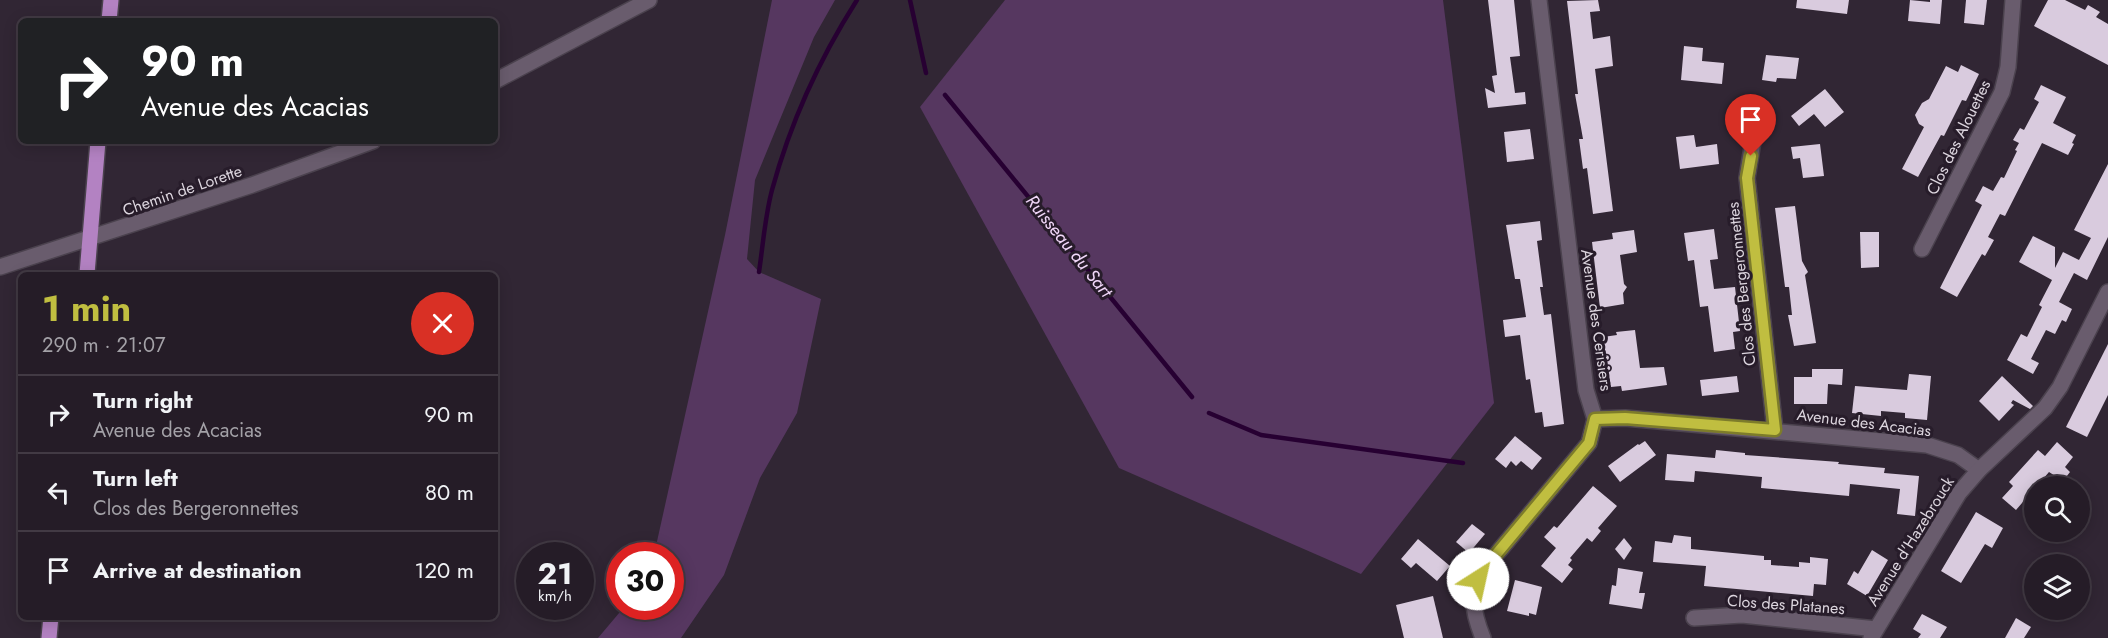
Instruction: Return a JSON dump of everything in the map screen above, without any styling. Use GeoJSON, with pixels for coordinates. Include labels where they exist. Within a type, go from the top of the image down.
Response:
{"type":"FeatureCollection","features":[{"type":"Feature","properties":{"kind":"main road"},"geometry":{"type":"LineString","coordinates":[[109,18],[111,0]]}},
{"type":"Feature","properties":{"kind":"main road"},"geometry":{"type":"LineString","coordinates":[[87,272],[98,144]]}},
{"type":"Feature","properties":{"kind":"main road"},"geometry":{"type":"LineString","coordinates":[[49,638],[51,620]]}},
{"type":"Feature","properties":{"kind":"street"},"geometry":{"type":"LineString","coordinates":[[498,79],[650,0]]}},
{"type":"Feature","properties":{"kind":"street","name":"Avenue des Cerisiers"},"geometry":{"type":"LineString","coordinates":[[1539,0],[1586,390],[1595,419]]}},
{"type":"Feature","properties":{"kind":"street","name":"Clos des Alouettes"},"geometry":{"type":"LineString","coordinates":[[1922,249],[2002,92],[2008,67],[2013,0]]}},
{"type":"Feature","properties":{"kind":"street","name":"Clos des Bergeronnettes"},"geometry":{"type":"LineString","coordinates":[[1754,135],[1747,178],[1775,430]]}},
{"type":"Feature","properties":{"kind":"street","name":"Chemin de Lorette"},"geometry":{"type":"LineString","coordinates":[[0,267],[90,240],[364,144]]}},
{"type":"Feature","properties":{"kind":"street","name":"Avenue d'Hazebrouck"},"geometry":{"type":"LineString","coordinates":[[1874,634],[1959,493],[1979,470],[2045,408],[2060,387],[2108,292]]}},
{"type":"Feature","properties":{"kind":"street","name":"Avenue des Acacias"},"geometry":{"type":"LineString","coordinates":[[1595,419],[1625,418],[1928,445],[1958,455],[1979,470]]}},
{"type":"Feature","properties":{"kind":"street"},"geometry":{"type":"LineString","coordinates":[[1483,638],[1472,607],[1478,579],[1589,443],[1595,419]]}},
{"type":"Feature","properties":{"kind":"street","name":"Clos des Platanes"},"geometry":{"type":"LineString","coordinates":[[1694,618],[1742,615],[1874,634]]}},
{"type":"Feature","properties":{"kind":"shaded area"},"geometry":{"type":"Polygon","coordinates":[[[772,0],[835,0],[814,37],[755,180],[747,259],[759,272],[821,299],[797,413],[760,478],[724,575],[681,638],[598,638],[613,620],[684,620],[684,542],[657,542],[725,235],[772,0]]]}},
{"type":"Feature","properties":{"kind":"shaded area"},"geometry":{"type":"Polygon","coordinates":[[[1005,0],[1443,0],[1494,403],[1361,574],[1119,468],[920,107],[1005,0]]]}},
{"type":"Feature","properties":{"kind":"building"},"geometry":{"type":"Polygon","coordinates":[[[1488,0],[1514,0],[1520,56],[1510,57],[1515,93],[1525,92],[1526,104],[1488,108],[1485,88],[1495,93],[1492,76],[1497,75],[1488,0]]]}},
{"type":"Feature","properties":{"kind":"building"},"geometry":{"type":"Polygon","coordinates":[[[1598,0],[1600,11],[1590,12],[1593,39],[1610,36],[1613,66],[1595,69],[1613,211],[1593,214],[1587,168],[1583,169],[1579,139],[1583,139],[1575,94],[1578,94],[1567,1],[1598,0]]]}},
{"type":"Feature","properties":{"kind":"building"},"geometry":{"type":"Polygon","coordinates":[[[1797,0],[1849,0],[1847,14],[1796,8],[1797,0]]]}},
{"type":"Feature","properties":{"kind":"building"},"geometry":{"type":"Polygon","coordinates":[[[1910,0],[1930,2],[1930,0],[1942,0],[1940,24],[1908,21],[1910,0]]]}},
{"type":"Feature","properties":{"kind":"building"},"geometry":{"type":"Polygon","coordinates":[[[1966,0],[1987,0],[1984,25],[1964,23],[1966,0]]]}},
{"type":"Feature","properties":{"kind":"building"},"geometry":{"type":"Polygon","coordinates":[[[2048,0],[2065,0],[2085,10],[2088,5],[2100,12],[2096,17],[2108,24],[2108,65],[2034,26],[2048,0]]]}},
{"type":"Feature","properties":{"kind":"building"},"geometry":{"type":"Polygon","coordinates":[[[1684,46],[1703,48],[1702,61],[1724,63],[1722,84],[1681,80],[1684,46]]]}},
{"type":"Feature","properties":{"kind":"building"},"geometry":{"type":"Polygon","coordinates":[[[1766,55],[1799,58],[1796,79],[1777,78],[1776,82],[1762,80],[1766,55]]]}},
{"type":"Feature","properties":{"kind":"building"},"geometry":{"type":"Polygon","coordinates":[[[1961,65],[1979,74],[1966,101],[1962,100],[1944,136],[1941,135],[1918,177],[1902,169],[1924,127],[1919,124],[1915,115],[1922,103],[1929,99],[1946,66],[1958,72],[1961,65]]]}},
{"type":"Feature","properties":{"kind":"building"},"geometry":{"type":"Polygon","coordinates":[[[2041,85],[2066,97],[2053,123],[2076,135],[2072,143],[2074,144],[2068,155],[2042,143],[2005,216],[2000,214],[1988,237],[1994,240],[1985,256],[1982,254],[1957,297],[1940,288],[1982,205],[1975,201],[1983,186],[1993,191],[2001,177],[2004,178],[2019,143],[2013,140],[2020,128],[2024,130],[2039,102],[2034,99],[2041,85]]]}},
{"type":"Feature","properties":{"kind":"building"},"geometry":{"type":"Polygon","coordinates":[[[1825,89],[1844,112],[1825,127],[1814,114],[1799,126],[1791,116],[1825,89]]]}},
{"type":"Feature","properties":{"kind":"building"},"geometry":{"type":"Polygon","coordinates":[[[1530,129],[1534,159],[1507,162],[1504,132],[1530,129]]]}},
{"type":"Feature","properties":{"kind":"building"},"geometry":{"type":"Polygon","coordinates":[[[1694,135],[1696,147],[1717,144],[1719,164],[1680,169],[1676,137],[1694,135]]]}},
{"type":"Feature","properties":{"kind":"building"},"geometry":{"type":"Polygon","coordinates":[[[1820,144],[1824,176],[1803,178],[1800,158],[1793,159],[1791,147],[1820,144]]]}},
{"type":"Feature","properties":{"kind":"building"},"geometry":{"type":"Polygon","coordinates":[[[2108,164],[2108,237],[2087,280],[2074,273],[2059,302],[2072,309],[2066,322],[2062,320],[2055,334],[2046,330],[2031,359],[2039,363],[2033,374],[2007,360],[2021,334],[2027,337],[2042,307],[2039,305],[2052,280],[2019,262],[2033,236],[2055,247],[2055,268],[2063,252],[2079,260],[2091,238],[2074,230],[2108,164]]]}},
{"type":"Feature","properties":{"kind":"building"},"geometry":{"type":"Polygon","coordinates":[[[1795,206],[1802,261],[1808,272],[1805,275],[1816,343],[1794,346],[1788,315],[1792,315],[1789,287],[1785,287],[1775,208],[1795,206]]]}},
{"type":"Feature","properties":{"kind":"building"},"geometry":{"type":"Polygon","coordinates":[[[1540,221],[1542,240],[1537,241],[1543,287],[1540,287],[1544,315],[1551,314],[1564,424],[1544,427],[1542,412],[1535,413],[1530,379],[1526,380],[1520,335],[1505,337],[1503,320],[1526,317],[1520,279],[1515,279],[1506,225],[1540,221]]]}},
{"type":"Feature","properties":{"kind":"building"},"geometry":{"type":"Polygon","coordinates":[[[1714,229],[1718,259],[1710,260],[1714,289],[1735,287],[1740,331],[1733,332],[1735,349],[1714,352],[1708,306],[1700,307],[1694,260],[1688,261],[1684,233],[1714,229]]]}},
{"type":"Feature","properties":{"kind":"building"},"geometry":{"type":"Polygon","coordinates":[[[1634,230],[1637,252],[1620,255],[1624,284],[1627,287],[1623,293],[1624,304],[1600,308],[1592,242],[1613,239],[1612,233],[1634,230]]]}},
{"type":"Feature","properties":{"kind":"building"},"geometry":{"type":"Polygon","coordinates":[[[1860,232],[1879,232],[1879,267],[1861,268],[1860,232]]]}},
{"type":"Feature","properties":{"kind":"building"},"geometry":{"type":"Polygon","coordinates":[[[1635,330],[1640,368],[1664,367],[1667,385],[1622,391],[1621,386],[1611,387],[1603,337],[1617,335],[1616,332],[1635,330]]]}},
{"type":"Feature","properties":{"kind":"building"},"geometry":{"type":"Polygon","coordinates":[[[2108,344],[2108,395],[2087,437],[2066,427],[2108,344]]]}},
{"type":"Feature","properties":{"kind":"building"},"geometry":{"type":"Polygon","coordinates":[[[1812,369],[1843,369],[1842,385],[1828,384],[1827,404],[1794,404],[1794,377],[1812,377],[1812,369]]]}},
{"type":"Feature","properties":{"kind":"building"},"geometry":{"type":"Polygon","coordinates":[[[1909,374],[1931,376],[1927,420],[1905,418],[1905,413],[1881,411],[1881,416],[1852,413],[1855,386],[1907,390],[1909,374]]]}},
{"type":"Feature","properties":{"kind":"building"},"geometry":{"type":"Polygon","coordinates":[[[1737,376],[1739,392],[1702,396],[1700,380],[1737,376]]]}},
{"type":"Feature","properties":{"kind":"building"},"geometry":{"type":"Polygon","coordinates":[[[2002,376],[2033,406],[2030,409],[2013,400],[2011,403],[2014,405],[1999,421],[1979,401],[2002,376]]]}},
{"type":"Feature","properties":{"kind":"building"},"geometry":{"type":"Polygon","coordinates":[[[1515,436],[1542,458],[1532,470],[1521,461],[1516,466],[1511,461],[1506,468],[1495,459],[1515,436]]]}},
{"type":"Feature","properties":{"kind":"building"},"geometry":{"type":"Polygon","coordinates":[[[1645,441],[1656,455],[1620,482],[1608,466],[1645,441]]]}},
{"type":"Feature","properties":{"kind":"building"},"geometry":{"type":"Polygon","coordinates":[[[2057,442],[2073,457],[2065,467],[2070,472],[2067,476],[2055,476],[2049,472],[2046,476],[2024,476],[2024,501],[2016,510],[2002,498],[2013,486],[2009,482],[2038,450],[2045,456],[2057,442]]]}},
{"type":"Feature","properties":{"kind":"building"},"geometry":{"type":"Polygon","coordinates":[[[1716,450],[1745,453],[1745,455],[1839,462],[1838,464],[1885,468],[1884,473],[1919,476],[1915,516],[1897,514],[1900,489],[1850,484],[1849,496],[1761,488],[1762,477],[1695,471],[1694,482],[1665,480],[1667,454],[1715,458],[1716,450]]]}},
{"type":"Feature","properties":{"kind":"building"},"geometry":{"type":"Polygon","coordinates":[[[1593,486],[1617,506],[1598,528],[1601,531],[1592,542],[1587,538],[1570,558],[1572,560],[1568,565],[1573,569],[1562,583],[1541,566],[1556,548],[1544,537],[1554,526],[1557,528],[1593,486]]]}},
{"type":"Feature","properties":{"kind":"building"},"geometry":{"type":"Polygon","coordinates":[[[1976,512],[2003,528],[1992,548],[1985,544],[1961,583],[1941,571],[1976,512]]]}},
{"type":"Feature","properties":{"kind":"building"},"geometry":{"type":"Polygon","coordinates":[[[1472,524],[1485,534],[1469,553],[1456,542],[1472,524]]]}},
{"type":"Feature","properties":{"kind":"building"},"geometry":{"type":"Polygon","coordinates":[[[1674,535],[1691,537],[1691,549],[1764,556],[1764,560],[1771,560],[1771,565],[1799,567],[1799,562],[1810,563],[1810,557],[1828,559],[1826,585],[1814,584],[1813,596],[1704,586],[1706,566],[1653,562],[1655,541],[1672,543],[1674,535]]]}},
{"type":"Feature","properties":{"kind":"building"},"geometry":{"type":"Polygon","coordinates":[[[1624,538],[1632,548],[1624,560],[1615,549],[1624,538]]]}},
{"type":"Feature","properties":{"kind":"building"},"geometry":{"type":"Polygon","coordinates":[[[1418,539],[1450,566],[1437,581],[1416,563],[1411,568],[1401,559],[1418,539]]]}},
{"type":"Feature","properties":{"kind":"building"},"geometry":{"type":"Polygon","coordinates":[[[1872,550],[1888,560],[1867,596],[1847,584],[1854,571],[1858,574],[1872,550]]]}},
{"type":"Feature","properties":{"kind":"building"},"geometry":{"type":"Polygon","coordinates":[[[1618,568],[1643,572],[1639,593],[1645,593],[1642,609],[1609,604],[1612,585],[1616,586],[1618,568]]]}},
{"type":"Feature","properties":{"kind":"building"},"geometry":{"type":"Polygon","coordinates":[[[1515,580],[1542,587],[1536,615],[1529,613],[1529,616],[1507,611],[1515,580]]]}},
{"type":"Feature","properties":{"kind":"building"},"geometry":{"type":"Polygon","coordinates":[[[1433,596],[1443,638],[1404,638],[1396,605],[1433,596]]]}},
{"type":"Feature","properties":{"kind":"building"},"geometry":{"type":"Polygon","coordinates":[[[1922,614],[1947,627],[1940,638],[1918,638],[1921,634],[1913,629],[1922,614]]]}},
{"type":"Feature","properties":{"kind":"building"},"geometry":{"type":"Polygon","coordinates":[[[2016,618],[2031,627],[2024,638],[2005,638],[2016,618]]]}},
{"type":"Feature","properties":{"kind":"waterway"},"geometry":{"type":"LineString","coordinates":[[759,272],[766,220],[779,165],[807,92],[857,0]]}},
{"type":"Feature","properties":{"kind":"waterway","name":"Ruisseau du Sart"},"geometry":{"type":"LineString","coordinates":[[910,0],[926,73]]}},
{"type":"Feature","properties":{"kind":"waterway","name":"Ruisseau du Sart"},"geometry":{"type":"LineString","coordinates":[[945,95],[1192,397]]}},
{"type":"Feature","properties":{"kind":"waterway","name":"Ruisseau du Sart"},"geometry":{"type":"LineString","coordinates":[[1209,413],[1261,435],[1463,463]]}},
{"type":"Feature","properties":{"kind":"route"},"geometry":{"type":"LineString","coordinates":[[1478,579],[1589,443],[1595,419],[1625,418],[1775,430],[1747,178],[1751,156]]}}]}
